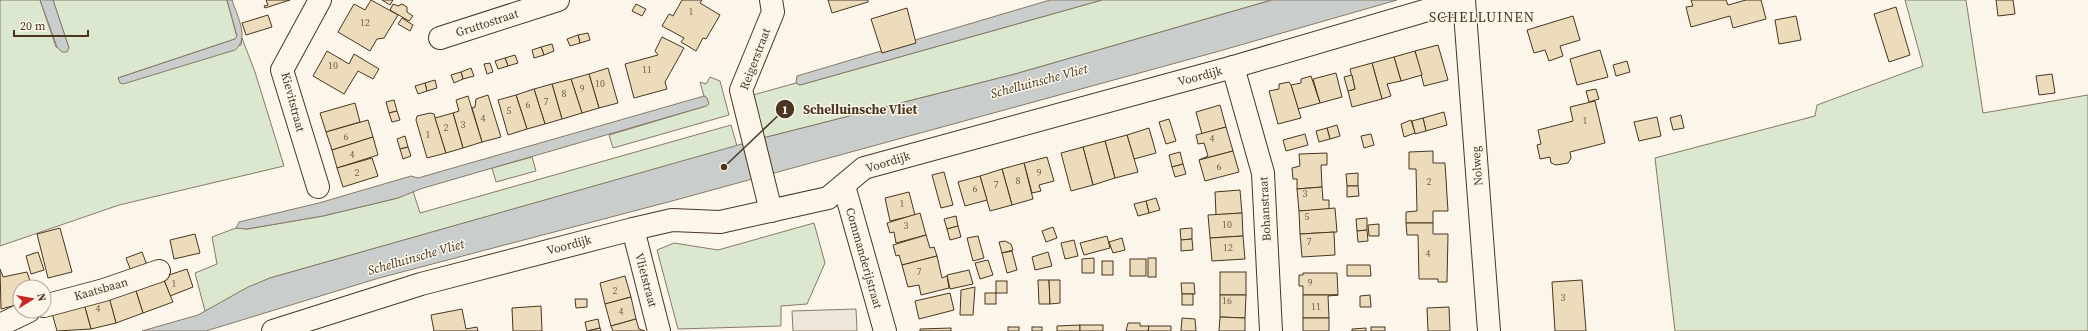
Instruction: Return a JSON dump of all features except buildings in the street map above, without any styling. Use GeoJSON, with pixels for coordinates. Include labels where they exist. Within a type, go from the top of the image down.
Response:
{"type":"FeatureCollection","features":[{"type":"Feature","properties":{"kind":"street","name":"Kievitstraat"},"geometry":{"type":"LineString","coordinates":[[318,187],[282,70],[320,0]]}},
{"type":"Feature","properties":{"kind":"street","name":"Gruttostraat"},"geometry":{"type":"LineString","coordinates":[[440,38],[558,0]]}},
{"type":"Feature","properties":{"kind":"street","name":"Reigerstraat"},"geometry":{"type":"LineString","coordinates":[[771,0],[773,12],[741,90],[763,184],[771,211]]}},
{"type":"Feature","properties":{"kind":"street","name":"Voordijk"},"geometry":{"type":"LineString","coordinates":[[273,331],[421,284],[633,229],[672,220],[720,222],[828,198],[864,168],[1233,67],[1463,0]]}},
{"type":"Feature","properties":{"kind":"street","name":"Nolweg"},"geometry":{"type":"LineString","coordinates":[[1463,0],[1489,331]]}},
{"type":"Feature","properties":{"kind":"street","name":"Bohanstraat"},"geometry":{"type":"LineString","coordinates":[[1233,67],[1263,173],[1271,331]]}},
{"type":"Feature","properties":{"kind":"street","name":"Commanderijstraat"},"geometry":{"type":"LineString","coordinates":[[844,186],[885,331]]}},
{"type":"Feature","properties":{"kind":"street","name":"Vlietstraat"},"geometry":{"type":"LineString","coordinates":[[633,229],[659,331]]}},
{"type":"Feature","properties":{"kind":"street","name":"Kaatsbaan"},"geometry":{"type":"LineString","coordinates":[[52,304],[104,290],[158,271]]}},
{"type":"Feature","properties":{"kind":"street"},"geometry":{"type":"LineString","coordinates":[[0,325],[12,319]]}},
{"type":"Feature","properties":{"kind":"green space"},"geometry":{"type":"Polygon","coordinates":[[[0,0],[40,0],[56,47],[69,48],[53,0],[227,0],[237,37],[235,39],[118,78],[241,45],[242,38],[255,72],[284,166],[119,205],[0,246],[0,0]]]}},
{"type":"Feature","properties":{"kind":"green space"},"geometry":{"type":"Polygon","coordinates":[[[1102,0],[1272,0],[1015,74],[763,138],[753,95],[796,83],[800,85],[1102,0]]]}},
{"type":"Feature","properties":{"kind":"green space"},"geometry":{"type":"Polygon","coordinates":[[[1905,0],[1966,0],[1983,113],[2088,95],[2088,331],[1675,331],[1655,158],[1815,116],[1817,105],[1923,66],[1905,0]]]}},
{"type":"Feature","properties":{"kind":"green space"},"geometry":{"type":"Polygon","coordinates":[[[710,77],[720,81],[729,115],[613,148],[609,135],[706,106],[707,98],[704,96],[700,82],[706,84],[710,77]]]}},
{"type":"Feature","properties":{"kind":"green space"},"geometry":{"type":"Polygon","coordinates":[[[731,125],[737,146],[270,278],[205,311],[195,273],[217,264],[212,237],[236,228],[247,229],[323,216],[398,198],[413,191],[420,213],[731,125]]]}},
{"type":"Feature","properties":{"kind":"green space"},"geometry":{"type":"Polygon","coordinates":[[[532,157],[536,171],[496,182],[492,168],[532,157]]]}},
{"type":"Feature","properties":{"kind":"green space"},"geometry":{"type":"Polygon","coordinates":[[[814,223],[825,263],[807,304],[781,306],[781,326],[678,329],[657,250],[674,243],[718,250],[814,223]]]}},
{"type":"Feature","properties":{"kind":"shaded area"},"geometry":{"type":"Polygon","coordinates":[[[856,309],[857,331],[793,331],[792,311],[856,309]]]}},
{"type":"Feature","properties":{"kind":"water"},"geometry":{"type":"Polygon","coordinates":[[[40,0],[53,0],[69,48],[67,52],[62,52],[57,47],[40,0]]]}},
{"type":"Feature","properties":{"kind":"water"},"geometry":{"type":"Polygon","coordinates":[[[227,0],[232,0],[241,26],[242,39],[235,50],[123,84],[120,83],[118,78],[235,39],[237,36],[227,0]]]}},
{"type":"Feature","properties":{"kind":"water"},"geometry":{"type":"Polygon","coordinates":[[[1050,0],[1102,0],[800,85],[796,83],[797,76],[881,51],[882,53],[915,40],[1050,0]]]}},
{"type":"Feature","properties":{"kind":"water"},"geometry":{"type":"Polygon","coordinates":[[[1272,0],[1397,0],[1216,52],[672,201],[379,278],[206,331],[142,331],[198,315],[248,287],[270,278],[763,138],[1015,74],[1272,0]]]}},
{"type":"Feature","properties":{"kind":"water"},"geometry":{"type":"Polygon","coordinates":[[[704,96],[707,98],[709,104],[706,106],[420,189],[398,198],[323,216],[247,229],[236,228],[239,222],[319,203],[411,176],[418,178],[704,96]]]}},
{"type":"Feature","properties":{"kind":"place","name":"Schelluinsche Vliet"},"geometry":{"type":"Point","coordinates":[724,167]}},
{"type":"Feature","properties":{"kind":"district","name":"SCHELLUINEN"},"geometry":{"type":"Point","coordinates":[1482,17]}}]}
